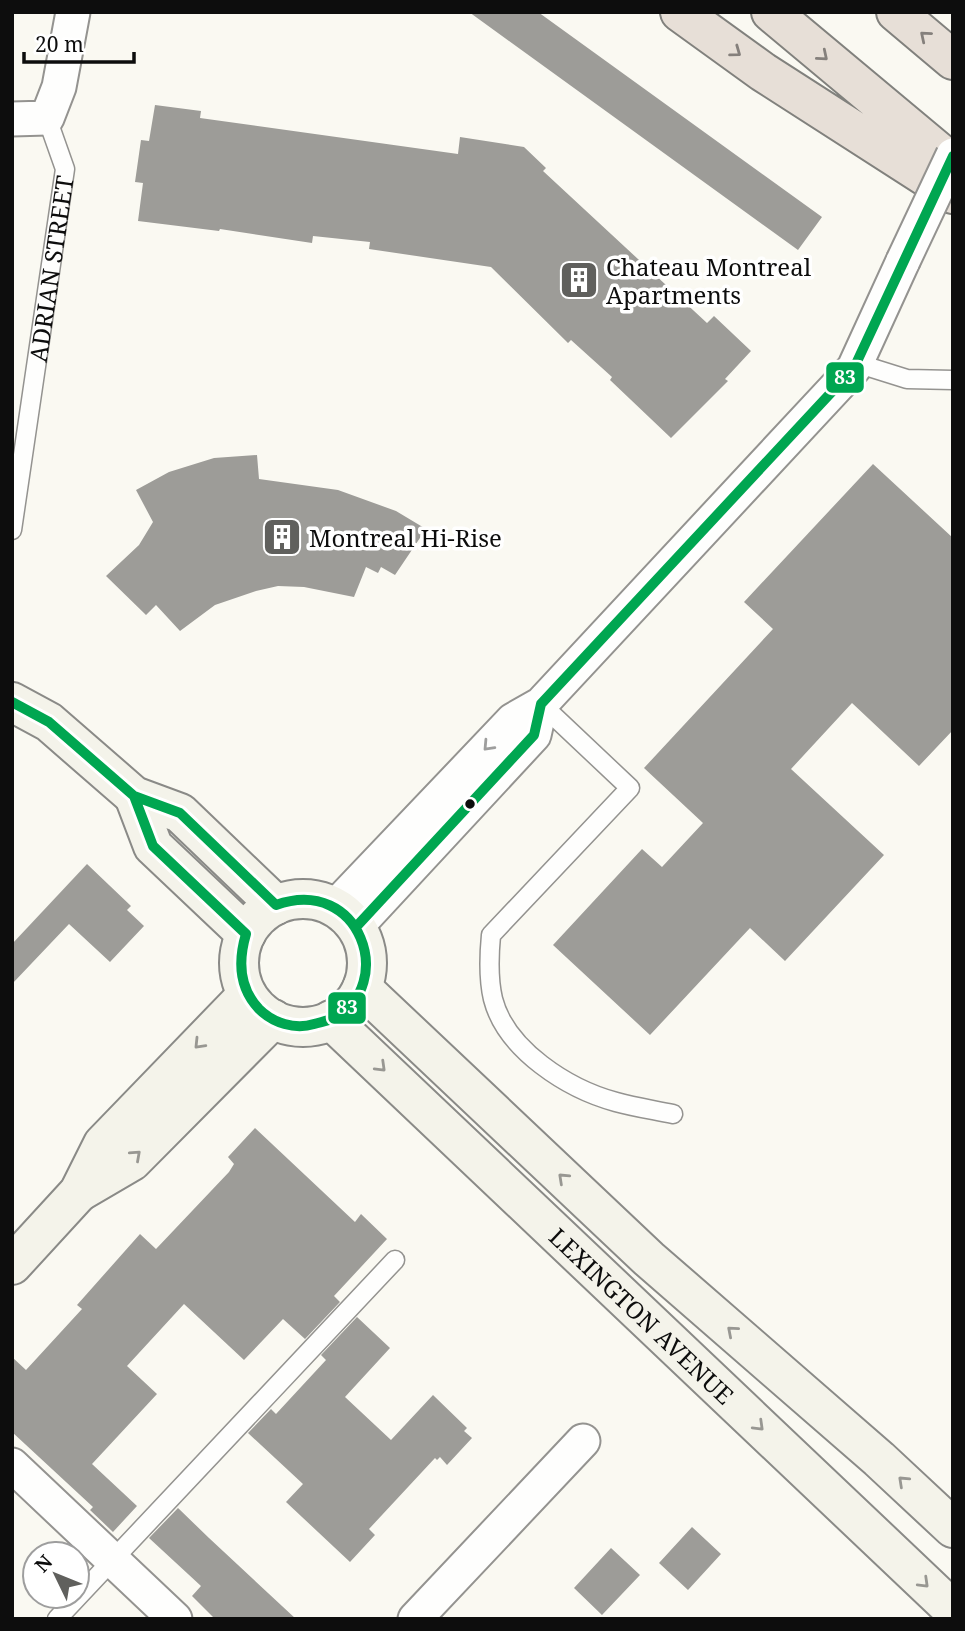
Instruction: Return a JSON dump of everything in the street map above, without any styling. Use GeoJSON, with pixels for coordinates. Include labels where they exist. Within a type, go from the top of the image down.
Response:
{"type":"FeatureCollection","features":[{"type":"Feature","properties":{"kind":"highway"},"geometry":{"type":"LineString","coordinates":[[680,12],[764,72],[953,194]]}},
{"type":"Feature","properties":{"kind":"highway"},"geometry":{"type":"LineString","coordinates":[[771,12],[953,164]]}},
{"type":"Feature","properties":{"kind":"highway"},"geometry":{"type":"LineString","coordinates":[[896,12],[953,60]]}},
{"type":"Feature","properties":{"kind":"street"},"geometry":{"type":"LineString","coordinates":[[12,119],[47,118],[59,87],[73,12]]}},
{"type":"Feature","properties":{"kind":"street"},"geometry":{"type":"LineString","coordinates":[[346,917],[534,735],[541,704],[854,368],[953,155]]}},
{"type":"Feature","properties":{"kind":"street"},"geometry":{"type":"LineString","coordinates":[[12,702],[49,722],[134,796],[180,813],[276,905]]}},
{"type":"Feature","properties":{"kind":"street"},"geometry":{"type":"LineString","coordinates":[[134,796],[153,846],[246,934]]}},
{"type":"Feature","properties":{"kind":"street"},"geometry":{"type":"LineString","coordinates":[[296,899],[316,900],[346,917],[362,937],[367,957],[366,979],[357,999],[342,1014],[323,1025],[301,1027],[280,1023],[260,1007],[240,975],[240,953],[246,934],[259,917],[276,905],[296,899]]}},
{"type":"Feature","properties":{"kind":"street","name":"LEXINGTON AVENUE"},"geometry":{"type":"LineString","coordinates":[[362,988],[649,1259],[879,1459],[953,1528]]}},
{"type":"Feature","properties":{"kind":"street"},"geometry":{"type":"LineString","coordinates":[[12,1265],[79,1192],[132,1161],[260,1007]]}},
{"type":"Feature","properties":{"kind":"street","name":"LEXINGTON AVENUE"},"geometry":{"type":"LineString","coordinates":[[331,1020],[953,1610]]}},
{"type":"Feature","properties":{"kind":"street"},"geometry":{"type":"LineString","coordinates":[[415,1619],[583,1441]]}},
{"type":"Feature","properties":{"kind":"street"},"geometry":{"type":"LineString","coordinates":[[12,1465],[175,1619]]}},
{"type":"Feature","properties":{"kind":"lane","name":"ADRIAN STREET"},"geometry":{"type":"LineString","coordinates":[[12,530],[65,169],[47,118]]}},
{"type":"Feature","properties":{"kind":"lane"},"geometry":{"type":"LineString","coordinates":[[856,363],[907,379],[953,380]]}},
{"type":"Feature","properties":{"kind":"lane"},"geometry":{"type":"LineString","coordinates":[[541,704],[630,788],[491,935],[488,960],[493,1000],[514,1039],[556,1076],[614,1102],[674,1114]]}},
{"type":"Feature","properties":{"kind":"lane"},"geometry":{"type":"LineString","coordinates":[[57,1619],[395,1260]]}},
{"type":"Feature","properties":{"kind":"building"},"geometry":{"type":"Polygon","coordinates":[[[469,12],[538,12],[822,217],[798,250],[469,12]]]}},
{"type":"Feature","properties":{"kind":"building","name":"Chateau Montreal Apartments"},"geometry":{"type":"Polygon","coordinates":[[[155,105],[201,111],[200,118],[458,154],[460,137],[524,147],[546,168],[543,171],[707,323],[714,316],[751,351],[725,379],[728,381],[671,438],[610,380],[612,377],[571,340],[568,343],[491,267],[369,249],[370,242],[313,236],[312,243],[220,229],[138,221],[143,183],[135,182],[141,140],[149,141],[155,105]]]}},
{"type":"Feature","properties":{"kind":"building","name":"Montreal Hi-Rise"},"geometry":{"type":"Polygon","coordinates":[[[257,455],[259,479],[338,490],[396,511],[426,529],[395,575],[381,567],[378,573],[366,567],[354,597],[304,587],[278,586],[215,605],[180,631],[156,605],[146,615],[106,576],[139,545],[153,522],[136,490],[169,472],[214,458],[257,455]]]}},
{"type":"Feature","properties":{"kind":"building"},"geometry":{"type":"Polygon","coordinates":[[[873,464],[953,538],[953,730],[919,766],[852,703],[791,769],[884,855],[785,961],[750,928],[650,1035],[553,945],[642,849],[662,867],[703,823],[644,768],[773,629],[744,602],[873,464]]]}},
{"type":"Feature","properties":{"kind":"building"},"geometry":{"type":"Polygon","coordinates":[[[87,864],[131,906],[127,910],[144,926],[110,962],[69,924],[12,984],[12,944],[87,864]]]}},
{"type":"Feature","properties":{"kind":"building"},"geometry":{"type":"Polygon","coordinates":[[[255,1128],[355,1222],[361,1214],[387,1239],[334,1296],[340,1302],[305,1339],[283,1319],[244,1360],[184,1304],[127,1366],[157,1394],[92,1464],[137,1506],[113,1532],[90,1510],[93,1507],[12,1432],[12,1357],[26,1370],[82,1309],[77,1305],[140,1234],[156,1249],[229,1172],[234,1164],[228,1157],[255,1128]]]}},
{"type":"Feature","properties":{"kind":"building"},"geometry":{"type":"Polygon","coordinates":[[[357,1317],[390,1348],[345,1397],[391,1440],[433,1395],[467,1428],[464,1431],[472,1438],[447,1465],[440,1457],[437,1460],[435,1458],[369,1529],[375,1535],[350,1562],[286,1502],[303,1484],[248,1433],[271,1409],[276,1414],[326,1360],[321,1355],[357,1317]]]}},
{"type":"Feature","properties":{"kind":"building"},"geometry":{"type":"Polygon","coordinates":[[[178,1508],[296,1619],[215,1619],[192,1596],[201,1586],[149,1538],[178,1508]]]}},
{"type":"Feature","properties":{"kind":"building"},"geometry":{"type":"Polygon","coordinates":[[[692,1527],[721,1554],[688,1590],[659,1563],[692,1527]]]}},
{"type":"Feature","properties":{"kind":"building"},"geometry":{"type":"Polygon","coordinates":[[[611,1548],[640,1575],[602,1615],[574,1588],[611,1548]]]}},
{"type":"Feature","properties":{"kind":"transit line","name":"83"},"geometry":{"type":"LineString","coordinates":[[356,927],[534,735],[541,704],[854,368],[953,156]]}},
{"type":"Feature","properties":{"kind":"transit line","name":"83"},"geometry":{"type":"LineString","coordinates":[[12,702],[49,722],[134,796]]}},
{"type":"Feature","properties":{"kind":"transit line","name":"83"},"geometry":{"type":"LineString","coordinates":[[134,796],[180,813],[276,905],[305,900],[330,905],[348,919],[361,938],[366,960],[363,982],[353,1002],[334,1018],[307,1026],[285,1024],[259,1009],[247,992],[242,974],[246,934],[153,846],[134,796]]}},
{"type":"Feature","properties":{"kind":"place","name":"Chateau Montreal Apartments"},"geometry":{"type":"Point","coordinates":[579,280]}},
{"type":"Feature","properties":{"kind":"place","name":"Montreal Hi-Rise"},"geometry":{"type":"Point","coordinates":[282,537]}}]}
